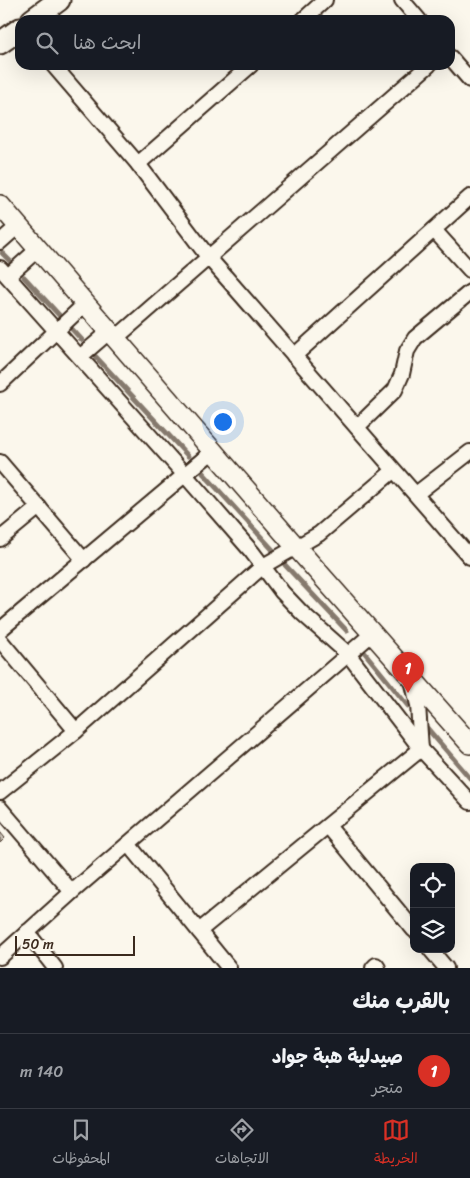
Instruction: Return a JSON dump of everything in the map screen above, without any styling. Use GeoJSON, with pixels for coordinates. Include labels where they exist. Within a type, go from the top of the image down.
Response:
{"type":"FeatureCollection","features":[{"type":"Feature","properties":{"kind":"main road"},"geometry":{"type":"LineString","coordinates":[[39,15],[59,0]]}},
{"type":"Feature","properties":{"kind":"main road"},"geometry":{"type":"LineString","coordinates":[[0,43],[15,32]]}},
{"type":"Feature","properties":{"kind":"street"},"geometry":{"type":"LineString","coordinates":[[309,15],[326,0]]}},
{"type":"Feature","properties":{"kind":"street"},"geometry":{"type":"LineString","coordinates":[[402,0],[415,15]]}},
{"type":"Feature","properties":{"kind":"street"},"geometry":{"type":"LineString","coordinates":[[455,63],[470,80]]}},
{"type":"Feature","properties":{"kind":"street"},"geometry":{"type":"LineString","coordinates":[[57,70],[138,164],[209,258],[470,557]]}},
{"type":"Feature","properties":{"kind":"street"},"geometry":{"type":"LineString","coordinates":[[138,164],[245,70]]}},
{"type":"Feature","properties":{"kind":"street"},"geometry":{"type":"LineString","coordinates":[[81,356],[113,334],[209,258],[423,70]]}},
{"type":"Feature","properties":{"kind":"street"},"geometry":{"type":"LineString","coordinates":[[294,356],[470,197]]}},
{"type":"Feature","properties":{"kind":"street"},"geometry":{"type":"LineString","coordinates":[[0,205],[296,547],[470,744]]}},
{"type":"Feature","properties":{"kind":"street"},"geometry":{"type":"LineString","coordinates":[[0,242],[18,226]]}},
{"type":"Feature","properties":{"kind":"street"},"geometry":{"type":"LineString","coordinates":[[434,230],[470,270]]}},
{"type":"Feature","properties":{"kind":"street"},"geometry":{"type":"LineString","coordinates":[[38,249],[4,272],[81,356],[185,475],[302,613],[348,654],[421,750],[470,802]]}},
{"type":"Feature","properties":{"kind":"street"},"geometry":{"type":"LineString","coordinates":[[357,427],[395,390],[402,374],[407,351],[415,338],[470,292]]}},
{"type":"Feature","properties":{"kind":"street"},"geometry":{"type":"LineString","coordinates":[[0,384],[86,303]]}},
{"type":"Feature","properties":{"kind":"street"},"geometry":{"type":"LineString","coordinates":[[0,630],[213,451]]}},
{"type":"Feature","properties":{"kind":"street"},"geometry":{"type":"LineString","coordinates":[[416,494],[469,452]]}},
{"type":"Feature","properties":{"kind":"street"},"geometry":{"type":"LineString","coordinates":[[0,462],[84,560]]}},
{"type":"Feature","properties":{"kind":"street"},"geometry":{"type":"LineString","coordinates":[[0,792],[76,731],[263,566],[319,534],[393,471]]}},
{"type":"Feature","properties":{"kind":"street"},"geometry":{"type":"LineString","coordinates":[[0,540],[39,507]]}},
{"type":"Feature","properties":{"kind":"street"},"geometry":{"type":"LineString","coordinates":[[0,957],[72,892],[373,633]]}},
{"type":"Feature","properties":{"kind":"street"},"geometry":{"type":"LineString","coordinates":[[0,640],[76,731]]}},
{"type":"Feature","properties":{"kind":"street"},"geometry":{"type":"LineString","coordinates":[[411,676],[418,705],[421,750]]}},
{"type":"Feature","properties":{"kind":"street"},"geometry":{"type":"LineString","coordinates":[[199,932],[421,750]]}},
{"type":"Feature","properties":{"kind":"street"},"geometry":{"type":"LineString","coordinates":[[0,808],[72,892]]}},
{"type":"Feature","properties":{"kind":"street"},"geometry":{"type":"LineString","coordinates":[[328,826],[410,925]]}},
{"type":"Feature","properties":{"kind":"street"},"geometry":{"type":"LineString","coordinates":[[128,844],[229,968]]}},
{"type":"Feature","properties":{"kind":"street"},"geometry":{"type":"LineString","coordinates":[[27,932],[55,968]]}},
{"type":"Feature","properties":{"kind":"street"},"geometry":{"type":"LineString","coordinates":[[433,953],[446,968]]}},
{"type":"Feature","properties":{"kind":"street"},"geometry":{"type":"LineString","coordinates":[[373,968],[376,965],[378,968]]}},
{"type":"Feature","properties":{"kind":"building"},"geometry":{"type":"Polygon","coordinates":[[[0,832],[5,838],[0,843],[0,832]]]}},
{"type":"Feature","properties":{"kind":"waterway"},"geometry":{"type":"LineString","coordinates":[[2,253],[11,262]]}},
{"type":"Feature","properties":{"kind":"waterway"},"geometry":{"type":"LineString","coordinates":[[24,277],[59,315]]}},
{"type":"Feature","properties":{"kind":"waterway"},"geometry":{"type":"LineString","coordinates":[[70,327],[82,340]]}},
{"type":"Feature","properties":{"kind":"waterway"},"geometry":{"type":"LineString","coordinates":[[96,357],[188,456]]}},
{"type":"Feature","properties":{"kind":"waterway"},"geometry":{"type":"LineString","coordinates":[[203,473],[273,550]]}},
{"type":"Feature","properties":{"kind":"waterway"},"geometry":{"type":"LineString","coordinates":[[285,565],[347,631]]}},
{"type":"Feature","properties":{"kind":"waterway"},"geometry":{"type":"LineString","coordinates":[[365,653],[408,706]]}},
{"type":"Feature","properties":{"kind":"waterway"},"geometry":{"type":"LineString","coordinates":[[427,728],[470,778]]}},
{"type":"Feature","properties":{"kind":"place","name":"صيدلية هبة جواد"},"geometry":{"type":"Point","coordinates":[408,693]}}]}
